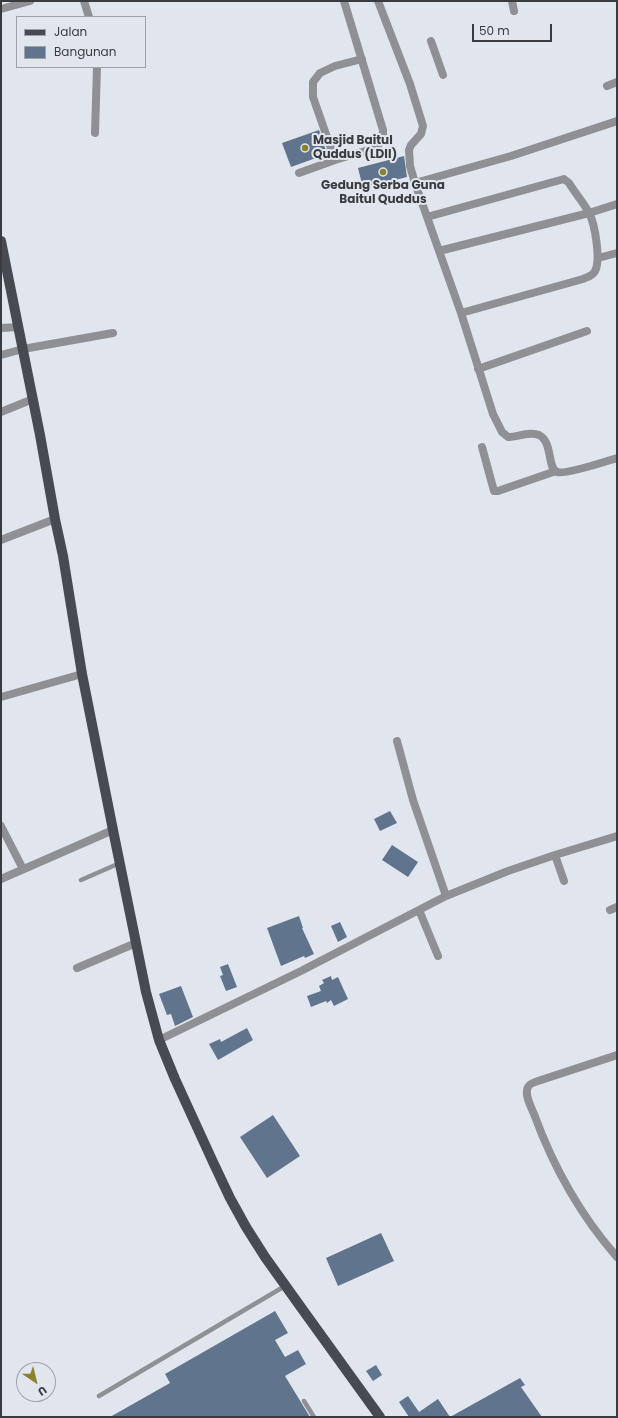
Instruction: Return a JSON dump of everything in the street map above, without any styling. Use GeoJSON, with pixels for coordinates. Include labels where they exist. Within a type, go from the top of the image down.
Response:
{"type":"FeatureCollection","features":[{"type":"Feature","properties":{"kind":"main road"},"geometry":{"type":"LineString","coordinates":[[1,241],[63,556],[82,674],[146,992],[159,1040],[175,1079],[230,1198],[265,1257],[380,1417]]}},
{"type":"Feature","properties":{"kind":"street"},"geometry":{"type":"LineString","coordinates":[[1,10],[30,1]]}},
{"type":"Feature","properties":{"kind":"street"},"geometry":{"type":"LineString","coordinates":[[84,1],[89,16]]}},
{"type":"Feature","properties":{"kind":"street"},"geometry":{"type":"LineString","coordinates":[[299,173],[372,149],[380,144],[384,136],[344,1]]}},
{"type":"Feature","properties":{"kind":"street"},"geometry":{"type":"LineString","coordinates":[[378,1],[410,84],[423,126],[421,134],[409,150],[410,166],[414,183],[461,313],[493,414],[502,432],[508,437],[528,434],[540,435],[546,442],[553,467],[556,471]]}},
{"type":"Feature","properties":{"kind":"street"},"geometry":{"type":"LineString","coordinates":[[512,1],[514,12]]}},
{"type":"Feature","properties":{"kind":"street"},"geometry":{"type":"LineString","coordinates":[[431,41],[443,75]]}},
{"type":"Feature","properties":{"kind":"street"},"geometry":{"type":"LineString","coordinates":[[335,160],[313,97],[313,82],[320,73],[335,66],[362,59]]}},
{"type":"Feature","properties":{"kind":"street"},"geometry":{"type":"LineString","coordinates":[[95,133],[97,68]]}},
{"type":"Feature","properties":{"kind":"street"},"geometry":{"type":"LineString","coordinates":[[606,86],[617,82]]}},
{"type":"Feature","properties":{"kind":"street"},"geometry":{"type":"LineString","coordinates":[[414,183],[511,156],[617,121]]}},
{"type":"Feature","properties":{"kind":"street"},"geometry":{"type":"LineString","coordinates":[[427,217],[564,179],[569,182],[589,213],[594,231],[598,258],[596,270],[590,276],[461,313]]}},
{"type":"Feature","properties":{"kind":"street"},"geometry":{"type":"LineString","coordinates":[[439,251],[589,213],[617,204]]}},
{"type":"Feature","properties":{"kind":"street"},"geometry":{"type":"LineString","coordinates":[[598,258],[617,253]]}},
{"type":"Feature","properties":{"kind":"street"},"geometry":{"type":"LineString","coordinates":[[1,328],[19,327]]}},
{"type":"Feature","properties":{"kind":"street"},"geometry":{"type":"LineString","coordinates":[[478,369],[587,331]]}},
{"type":"Feature","properties":{"kind":"street"},"geometry":{"type":"LineString","coordinates":[[1,355],[23,349],[113,333]]}},
{"type":"Feature","properties":{"kind":"street"},"geometry":{"type":"LineString","coordinates":[[1,412],[33,399]]}},
{"type":"Feature","properties":{"kind":"street"},"geometry":{"type":"LineString","coordinates":[[482,447],[494,491],[498,491],[556,471],[568,471],[617,458]]}},
{"type":"Feature","properties":{"kind":"street"},"geometry":{"type":"LineString","coordinates":[[1,540],[55,519]]}},
{"type":"Feature","properties":{"kind":"street"},"geometry":{"type":"LineString","coordinates":[[1,698],[82,674]]}},
{"type":"Feature","properties":{"kind":"street"},"geometry":{"type":"LineString","coordinates":[[397,741],[413,800],[446,896]]}},
{"type":"Feature","properties":{"kind":"street"},"geometry":{"type":"LineString","coordinates":[[1,826],[23,869]]}},
{"type":"Feature","properties":{"kind":"street"},"geometry":{"type":"LineString","coordinates":[[2,878],[113,830]]}},
{"type":"Feature","properties":{"kind":"street"},"geometry":{"type":"LineString","coordinates":[[159,1040],[301,972],[446,896],[508,871],[617,836]]}},
{"type":"Feature","properties":{"kind":"street"},"geometry":{"type":"LineString","coordinates":[[555,855],[564,881]]}},
{"type":"Feature","properties":{"kind":"street"},"geometry":{"type":"LineString","coordinates":[[419,910],[438,956]]}},
{"type":"Feature","properties":{"kind":"street"},"geometry":{"type":"LineString","coordinates":[[77,968],[136,943]]}},
{"type":"Feature","properties":{"kind":"street"},"geometry":{"type":"LineString","coordinates":[[617,1055],[538,1081],[529,1085],[527,1091],[546,1145],[567,1187],[592,1226],[617,1257]]}},
{"type":"Feature","properties":{"kind":"lane"},"geometry":{"type":"LineString","coordinates":[[81,880],[120,863]]}},
{"type":"Feature","properties":{"kind":"lane"},"geometry":{"type":"LineString","coordinates":[[99,1396],[285,1286]]}},
{"type":"Feature","properties":{"kind":"lane"},"geometry":{"type":"LineString","coordinates":[[304,1401],[314,1417]]}},
{"type":"Feature","properties":{"kind":"building","name":"Masjid Baitul Quddus (LDII)"},"geometry":{"type":"Polygon","coordinates":[[[319,130],[327,154],[291,167],[282,143],[319,130]]]}},
{"type":"Feature","properties":{"kind":"building","name":"Gedung Serba Guna Baitul Quddus"},"geometry":{"type":"Polygon","coordinates":[[[404,156],[407,177],[363,188],[358,168],[404,156]]]}},
{"type":"Feature","properties":{"kind":"building"},"geometry":{"type":"Polygon","coordinates":[[[390,811],[397,823],[380,831],[374,819],[390,811]]]}},
{"type":"Feature","properties":{"kind":"building"},"geometry":{"type":"Polygon","coordinates":[[[392,845],[418,862],[408,877],[382,860],[392,845]]]}},
{"type":"Feature","properties":{"kind":"building"},"geometry":{"type":"Polygon","coordinates":[[[299,916],[302,928],[314,954],[305,958],[304,956],[281,966],[267,928],[299,916]]]}},
{"type":"Feature","properties":{"kind":"building"},"geometry":{"type":"Polygon","coordinates":[[[340,922],[347,937],[338,942],[331,926],[340,922]]]}},
{"type":"Feature","properties":{"kind":"building"},"geometry":{"type":"Polygon","coordinates":[[[228,964],[237,987],[226,991],[220,976],[223,975],[220,967],[228,964]]]}},
{"type":"Feature","properties":{"kind":"building"},"geometry":{"type":"Polygon","coordinates":[[[331,976],[332,980],[338,977],[348,999],[334,1006],[331,1000],[327,1003],[326,1001],[311,1007],[307,996],[321,991],[319,986],[324,983],[322,980],[331,976]]]}},
{"type":"Feature","properties":{"kind":"building"},"geometry":{"type":"Polygon","coordinates":[[[181,986],[193,1017],[175,1026],[171,1014],[167,1015],[159,994],[181,986]]]}},
{"type":"Feature","properties":{"kind":"building"},"geometry":{"type":"Polygon","coordinates":[[[247,1028],[253,1040],[218,1060],[209,1044],[220,1039],[221,1042],[247,1028]]]}},
{"type":"Feature","properties":{"kind":"building"},"geometry":{"type":"Polygon","coordinates":[[[273,1115],[300,1156],[267,1178],[240,1137],[273,1115]]]}},
{"type":"Feature","properties":{"kind":"building"},"geometry":{"type":"Polygon","coordinates":[[[381,1233],[394,1261],[338,1286],[326,1258],[381,1233]]]}},
{"type":"Feature","properties":{"kind":"building"},"geometry":{"type":"Polygon","coordinates":[[[275,1311],[288,1333],[275,1340],[285,1357],[298,1350],[306,1364],[285,1376],[310,1417],[110,1417],[170,1383],[165,1374],[275,1311]]]}},
{"type":"Feature","properties":{"kind":"building"},"geometry":{"type":"Polygon","coordinates":[[[376,1365],[382,1375],[373,1381],[366,1371],[376,1365]]]}},
{"type":"Feature","properties":{"kind":"building"},"geometry":{"type":"Polygon","coordinates":[[[520,1378],[525,1385],[521,1387],[542,1417],[450,1417],[520,1378]]]}},
{"type":"Feature","properties":{"kind":"building"},"geometry":{"type":"Polygon","coordinates":[[[408,1396],[419,1412],[438,1399],[450,1417],[409,1417],[399,1402],[408,1396]]]}},
{"type":"Feature","properties":{"kind":"place","name":"Masjid Baitul Quddus (LDII)"},"geometry":{"type":"Point","coordinates":[305,148]}},
{"type":"Feature","properties":{"kind":"place","name":"Gedung Serba Guna Baitul Quddus"},"geometry":{"type":"Point","coordinates":[383,172]}}]}
